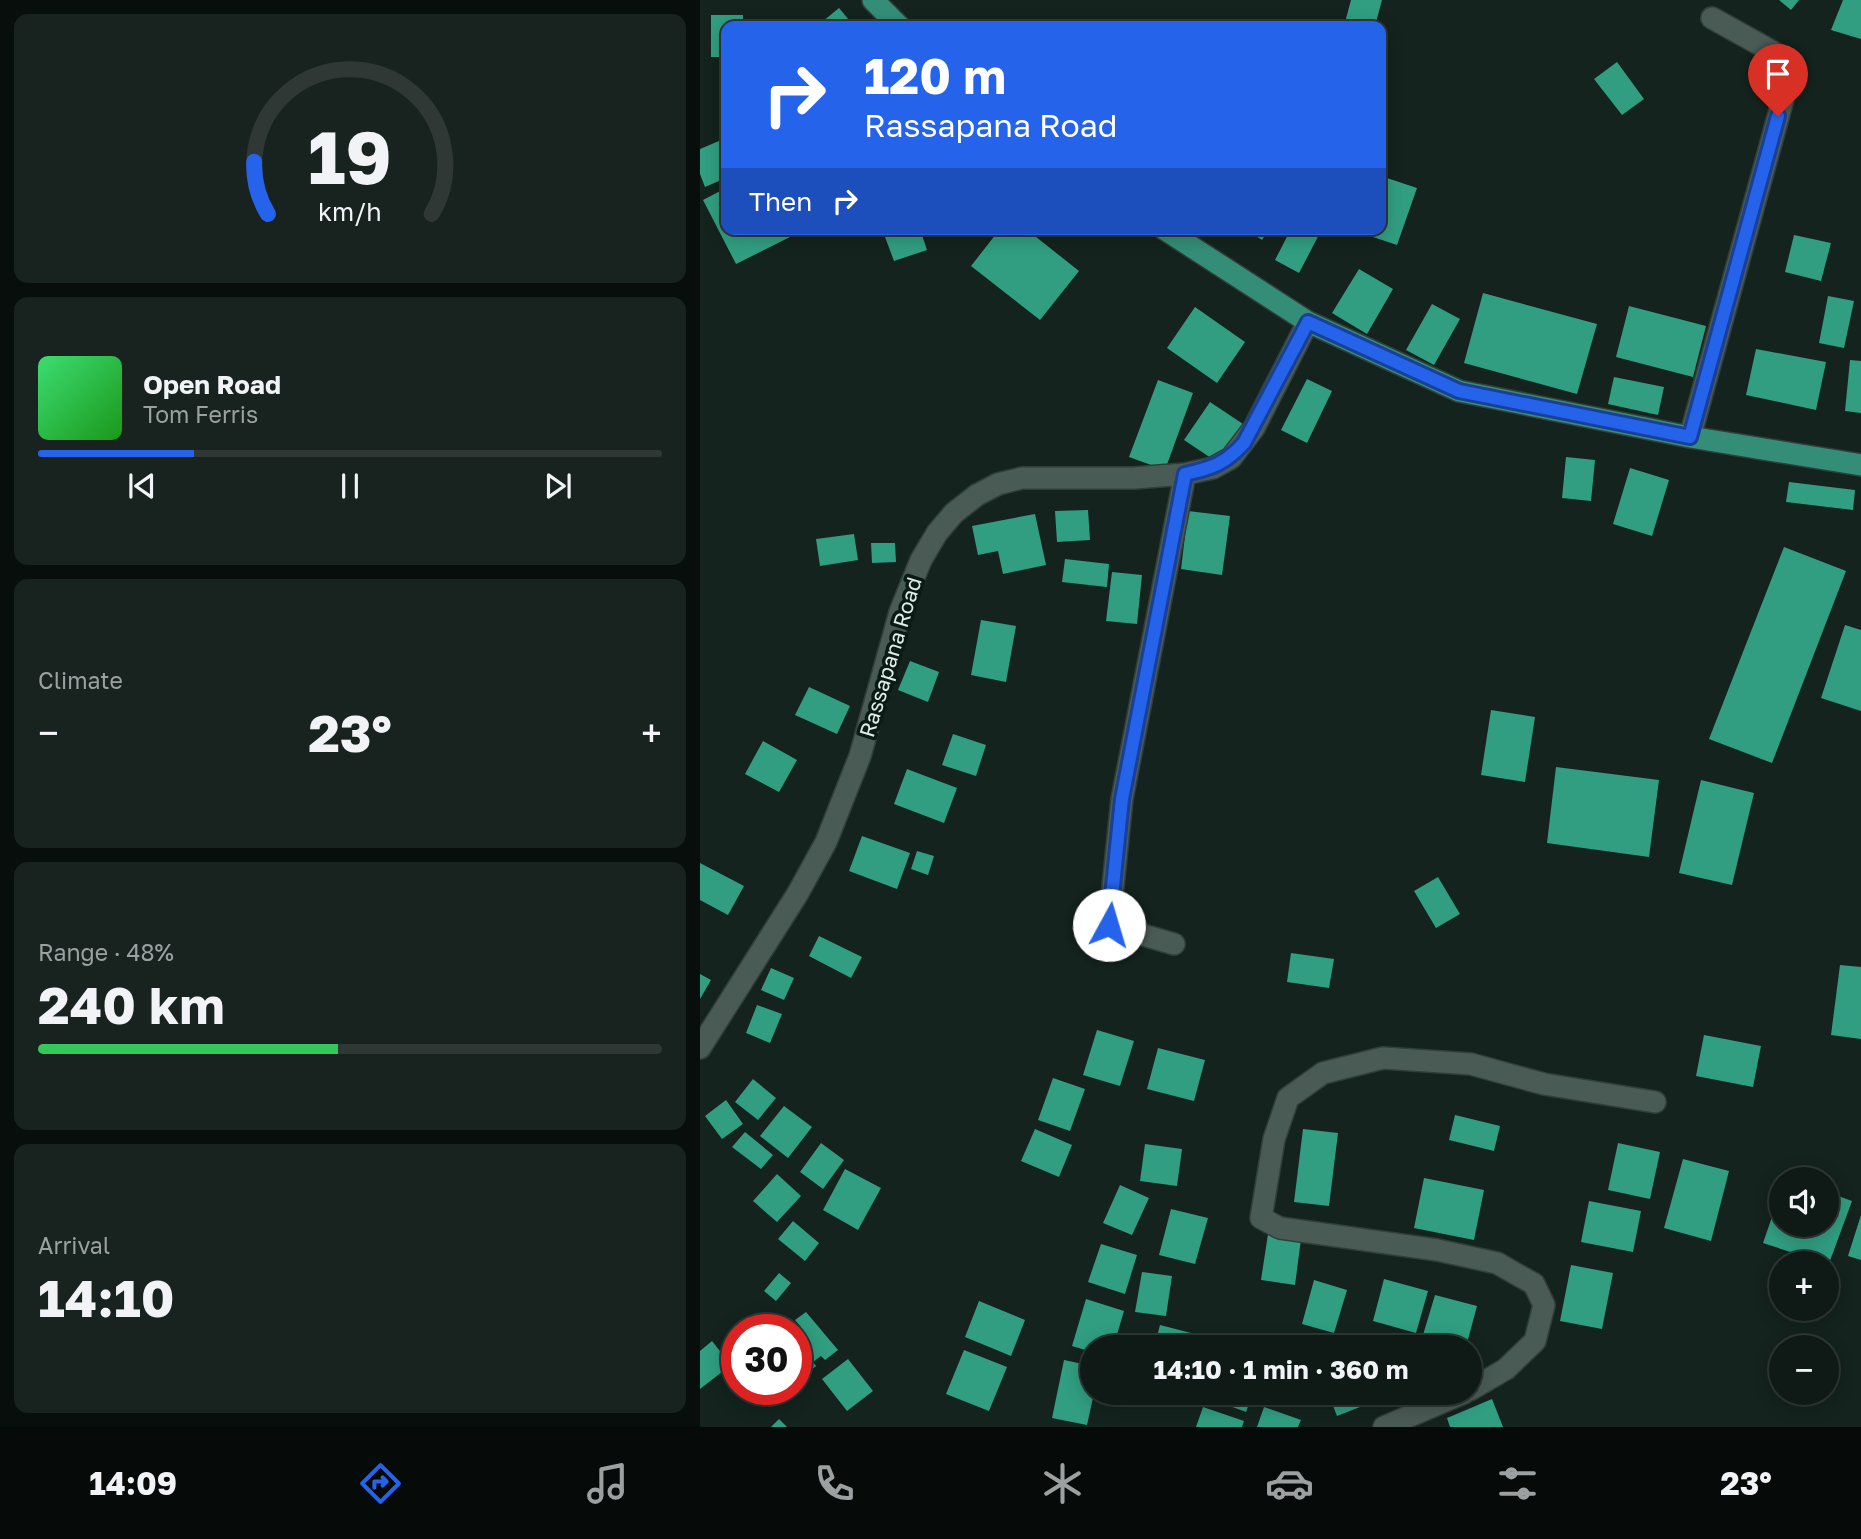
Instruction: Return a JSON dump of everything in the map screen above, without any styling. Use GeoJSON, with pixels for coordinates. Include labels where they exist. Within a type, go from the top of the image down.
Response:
{"type":"FeatureCollection","features":[{"type":"Feature","properties":{"kind":"main road"},"geometry":{"type":"LineString","coordinates":[[873,0],[894,21]]}},
{"type":"Feature","properties":{"kind":"main road"},"geometry":{"type":"LineString","coordinates":[[1173,235],[1308,322],[1459,391],[1690,437],[1861,466]]}},
{"type":"Feature","properties":{"kind":"street"},"geometry":{"type":"LineString","coordinates":[[1690,437],[1793,63],[1712,18]]}},
{"type":"Feature","properties":{"kind":"street","name":"Rassapana Road"},"geometry":{"type":"LineString","coordinates":[[700,1048],[798,893],[826,842],[860,756],[900,612],[921,560],[937,533],[954,513],[977,495],[998,484],[1022,478],[1134,478],[1185,474],[1213,468],[1231,458],[1244,443],[1308,322]]}},
{"type":"Feature","properties":{"kind":"street"},"geometry":{"type":"LineString","coordinates":[[1174,944],[1109,925],[1122,799],[1185,474]]}},
{"type":"Feature","properties":{"kind":"street"},"geometry":{"type":"LineString","coordinates":[[1482,1383],[1506,1369],[1535,1341],[1544,1305],[1534,1284],[1497,1263],[1437,1250],[1280,1228],[1261,1218],[1274,1139],[1288,1098],[1323,1073],[1384,1058],[1471,1064],[1544,1084],[1655,1102]]}},
{"type":"Feature","properties":{"kind":"street"},"geometry":{"type":"LineString","coordinates":[[1384,1427],[1436,1405]]}},
{"type":"Feature","properties":{"kind":"building"},"geometry":{"type":"Polygon","coordinates":[[[1351,0],[1382,0],[1376,21],[1345,21],[1351,0]]]}},
{"type":"Feature","properties":{"kind":"building"},"geometry":{"type":"Polygon","coordinates":[[[1779,0],[1799,0],[1791,10],[1779,0]]]}},
{"type":"Feature","properties":{"kind":"building"},"geometry":{"type":"Polygon","coordinates":[[[1843,0],[1861,0],[1861,39],[1831,30],[1843,0]]]}},
{"type":"Feature","properties":{"kind":"building"},"geometry":{"type":"Polygon","coordinates":[[[839,8],[850,21],[823,21],[839,8]]]}},
{"type":"Feature","properties":{"kind":"building"},"geometry":{"type":"Polygon","coordinates":[[[711,15],[743,15],[743,21],[721,21],[721,57],[711,57],[711,15]]]}},
{"type":"Feature","properties":{"kind":"building"},"geometry":{"type":"Polygon","coordinates":[[[1617,62],[1644,99],[1622,115],[1594,79],[1617,62]]]}},
{"type":"Feature","properties":{"kind":"building"},"geometry":{"type":"Polygon","coordinates":[[[721,140],[721,180],[705,187],[700,174],[700,149],[721,140]]]}},
{"type":"Feature","properties":{"kind":"building"},"geometry":{"type":"Polygon","coordinates":[[[1386,178],[1417,188],[1397,245],[1367,235],[1386,235],[1386,178]]]}},
{"type":"Feature","properties":{"kind":"building"},"geometry":{"type":"Polygon","coordinates":[[[721,191],[721,235],[703,200],[721,191]]]}},
{"type":"Feature","properties":{"kind":"building"},"geometry":{"type":"Polygon","coordinates":[[[721,235],[789,235],[790,237],[736,264],[721,235]]]}},
{"type":"Feature","properties":{"kind":"building"},"geometry":{"type":"Polygon","coordinates":[[[884,235],[922,235],[927,250],[894,261],[884,235]]]}},
{"type":"Feature","properties":{"kind":"building"},"geometry":{"type":"Polygon","coordinates":[[[995,235],[1034,235],[1079,271],[1040,320],[971,266],[995,235]]]}},
{"type":"Feature","properties":{"kind":"building"},"geometry":{"type":"Polygon","coordinates":[[[1288,235],[1319,235],[1299,273],[1275,260],[1288,235]]]}},
{"type":"Feature","properties":{"kind":"building"},"geometry":{"type":"Polygon","coordinates":[[[1794,235],[1831,243],[1821,281],[1785,272],[1794,235]]]}},
{"type":"Feature","properties":{"kind":"building"},"geometry":{"type":"Polygon","coordinates":[[[1359,269],[1393,289],[1367,334],[1332,313],[1359,269]]]}},
{"type":"Feature","properties":{"kind":"building"},"geometry":{"type":"Polygon","coordinates":[[[1483,293],[1597,324],[1577,394],[1464,363],[1483,293]]]}},
{"type":"Feature","properties":{"kind":"building"},"geometry":{"type":"Polygon","coordinates":[[[1828,296],[1854,301],[1844,348],[1819,343],[1828,296]]]}},
{"type":"Feature","properties":{"kind":"building"},"geometry":{"type":"Polygon","coordinates":[[[1432,304],[1460,319],[1434,365],[1406,350],[1432,304]]]}},
{"type":"Feature","properties":{"kind":"building"},"geometry":{"type":"Polygon","coordinates":[[[1629,306],[1706,326],[1693,377],[1616,357],[1629,306]]]}},
{"type":"Feature","properties":{"kind":"building"},"geometry":{"type":"Polygon","coordinates":[[[1195,307],[1245,342],[1217,383],[1167,348],[1195,307]]]}},
{"type":"Feature","properties":{"kind":"building"},"geometry":{"type":"Polygon","coordinates":[[[1756,349],[1826,362],[1816,410],[1746,395],[1756,349]]]}},
{"type":"Feature","properties":{"kind":"building"},"geometry":{"type":"Polygon","coordinates":[[[1850,360],[1861,361],[1861,413],[1845,411],[1850,360]]]}},
{"type":"Feature","properties":{"kind":"building"},"geometry":{"type":"Polygon","coordinates":[[[1614,377],[1664,387],[1658,415],[1608,404],[1614,377]]]}},
{"type":"Feature","properties":{"kind":"building"},"geometry":{"type":"Polygon","coordinates":[[[1307,379],[1332,391],[1307,443],[1281,430],[1307,379]]]}},
{"type":"Feature","properties":{"kind":"building"},"geometry":{"type":"Polygon","coordinates":[[[1158,380],[1193,393],[1165,470],[1129,457],[1158,380]]]}},
{"type":"Feature","properties":{"kind":"building"},"geometry":{"type":"Polygon","coordinates":[[[1210,402],[1243,424],[1217,462],[1184,440],[1210,402]]]}},
{"type":"Feature","properties":{"kind":"building"},"geometry":{"type":"Polygon","coordinates":[[[1566,457],[1595,460],[1591,501],[1562,498],[1566,457]]]}},
{"type":"Feature","properties":{"kind":"building"},"geometry":{"type":"Polygon","coordinates":[[[1630,468],[1669,480],[1652,536],[1613,524],[1630,468]]]}},
{"type":"Feature","properties":{"kind":"building"},"geometry":{"type":"Polygon","coordinates":[[[1789,482],[1855,490],[1853,510],[1786,502],[1789,482]]]}},
{"type":"Feature","properties":{"kind":"building"},"geometry":{"type":"Polygon","coordinates":[[[1088,510],[1090,540],[1057,542],[1055,511],[1088,510]]]}},
{"type":"Feature","properties":{"kind":"building"},"geometry":{"type":"Polygon","coordinates":[[[1188,511],[1230,516],[1222,575],[1181,569],[1188,511]]]}},
{"type":"Feature","properties":{"kind":"building"},"geometry":{"type":"Polygon","coordinates":[[[1035,514],[1046,565],[1003,574],[998,551],[978,555],[972,526],[1035,514]]]}},
{"type":"Feature","properties":{"kind":"building"},"geometry":{"type":"Polygon","coordinates":[[[854,534],[858,560],[820,566],[816,539],[854,534]]]}},
{"type":"Feature","properties":{"kind":"building"},"geometry":{"type":"Polygon","coordinates":[[[871,543],[895,543],[896,562],[872,563],[871,543]]]}},
{"type":"Feature","properties":{"kind":"building"},"geometry":{"type":"Polygon","coordinates":[[[1784,547],[1846,571],[1772,763],[1709,739],[1784,547]]]}},
{"type":"Feature","properties":{"kind":"building"},"geometry":{"type":"Polygon","coordinates":[[[1065,559],[1109,564],[1107,587],[1062,582],[1065,559]]]}},
{"type":"Feature","properties":{"kind":"building"},"geometry":{"type":"Polygon","coordinates":[[[1112,572],[1142,575],[1137,624],[1106,621],[1112,572]]]}},
{"type":"Feature","properties":{"kind":"building"},"geometry":{"type":"Polygon","coordinates":[[[981,620],[1016,626],[1006,682],[971,675],[981,620]]]}},
{"type":"Feature","properties":{"kind":"building"},"geometry":{"type":"Polygon","coordinates":[[[1845,625],[1861,630],[1861,711],[1821,698],[1845,625]]]}},
{"type":"Feature","properties":{"kind":"building"},"geometry":{"type":"Polygon","coordinates":[[[910,661],[939,672],[928,702],[898,690],[910,661]]]}},
{"type":"Feature","properties":{"kind":"building"},"geometry":{"type":"Polygon","coordinates":[[[809,687],[850,706],[837,734],[795,715],[809,687]]]}},
{"type":"Feature","properties":{"kind":"building"},"geometry":{"type":"Polygon","coordinates":[[[1491,710],[1535,717],[1525,782],[1481,775],[1491,710]]]}},
{"type":"Feature","properties":{"kind":"building"},"geometry":{"type":"Polygon","coordinates":[[[953,734],[986,745],[976,776],[942,765],[953,734]]]}},
{"type":"Feature","properties":{"kind":"building"},"geometry":{"type":"Polygon","coordinates":[[[763,741],[797,760],[779,792],[745,774],[763,741]]]}},
{"type":"Feature","properties":{"kind":"building"},"geometry":{"type":"Polygon","coordinates":[[[1556,767],[1659,780],[1649,857],[1547,843],[1556,767]]]}},
{"type":"Feature","properties":{"kind":"building"},"geometry":{"type":"Polygon","coordinates":[[[907,769],[957,788],[944,823],[894,804],[907,769]]]}},
{"type":"Feature","properties":{"kind":"building"},"geometry":{"type":"Polygon","coordinates":[[[1701,780],[1754,793],[1732,885],[1679,873],[1701,780]]]}},
{"type":"Feature","properties":{"kind":"building"},"geometry":{"type":"Polygon","coordinates":[[[862,836],[910,853],[897,889],[849,871],[862,836]]]}},
{"type":"Feature","properties":{"kind":"building"},"geometry":{"type":"Polygon","coordinates":[[[917,851],[934,856],[928,875],[911,869],[917,851]]]}},
{"type":"Feature","properties":{"kind":"building"},"geometry":{"type":"Polygon","coordinates":[[[700,863],[744,886],[728,915],[700,900],[700,863]]]}},
{"type":"Feature","properties":{"kind":"building"},"geometry":{"type":"Polygon","coordinates":[[[1438,877],[1460,914],[1436,928],[1414,891],[1438,877]]]}},
{"type":"Feature","properties":{"kind":"building"},"geometry":{"type":"Polygon","coordinates":[[[819,936],[862,957],[851,978],[809,956],[819,936]]]}},
{"type":"Feature","properties":{"kind":"building"},"geometry":{"type":"Polygon","coordinates":[[[1291,953],[1334,959],[1329,988],[1287,982],[1291,953]]]}},
{"type":"Feature","properties":{"kind":"building"},"geometry":{"type":"Polygon","coordinates":[[[1840,965],[1861,967],[1861,1039],[1831,1035],[1840,965]]]}},
{"type":"Feature","properties":{"kind":"building"},"geometry":{"type":"Polygon","coordinates":[[[771,968],[794,978],[784,1000],[761,990],[771,968]]]}},
{"type":"Feature","properties":{"kind":"building"},"geometry":{"type":"Polygon","coordinates":[[[700,974],[711,980],[700,999],[700,974]]]}},
{"type":"Feature","properties":{"kind":"building"},"geometry":{"type":"Polygon","coordinates":[[[757,1005],[782,1014],[770,1043],[746,1033],[757,1005]]]}},
{"type":"Feature","properties":{"kind":"building"},"geometry":{"type":"Polygon","coordinates":[[[1097,1030],[1134,1041],[1120,1086],[1083,1075],[1097,1030]]]}},
{"type":"Feature","properties":{"kind":"building"},"geometry":{"type":"Polygon","coordinates":[[[1704,1035],[1761,1046],[1753,1087],[1696,1076],[1704,1035]]]}},
{"type":"Feature","properties":{"kind":"building"},"geometry":{"type":"Polygon","coordinates":[[[1158,1048],[1205,1060],[1194,1101],[1147,1089],[1158,1048]]]}},
{"type":"Feature","properties":{"kind":"building"},"geometry":{"type":"Polygon","coordinates":[[[1053,1078],[1085,1089],[1070,1131],[1038,1120],[1053,1078]]]}},
{"type":"Feature","properties":{"kind":"building"},"geometry":{"type":"Polygon","coordinates":[[[753,1079],[776,1098],[758,1120],[735,1102],[753,1079]]]}},
{"type":"Feature","properties":{"kind":"building"},"geometry":{"type":"Polygon","coordinates":[[[726,1100],[743,1124],[722,1139],[705,1116],[726,1100]]]}},
{"type":"Feature","properties":{"kind":"building"},"geometry":{"type":"Polygon","coordinates":[[[784,1106],[812,1127],[788,1158],[760,1136],[784,1106]]]}},
{"type":"Feature","properties":{"kind":"building"},"geometry":{"type":"Polygon","coordinates":[[[1455,1115],[1500,1126],[1494,1151],[1449,1140],[1455,1115]]]}},
{"type":"Feature","properties":{"kind":"building"},"geometry":{"type":"Polygon","coordinates":[[[1035,1129],[1072,1145],[1059,1177],[1021,1161],[1035,1129]]]}},
{"type":"Feature","properties":{"kind":"building"},"geometry":{"type":"Polygon","coordinates":[[[1303,1129],[1338,1133],[1329,1206],[1294,1202],[1303,1129]]]}},
{"type":"Feature","properties":{"kind":"building"},"geometry":{"type":"Polygon","coordinates":[[[745,1132],[773,1155],[761,1169],[732,1147],[745,1132]]]}},
{"type":"Feature","properties":{"kind":"building"},"geometry":{"type":"Polygon","coordinates":[[[821,1143],[844,1160],[823,1189],[800,1172],[821,1143]]]}},
{"type":"Feature","properties":{"kind":"building"},"geometry":{"type":"Polygon","coordinates":[[[1618,1143],[1660,1152],[1650,1199],[1608,1190],[1618,1143]]]}},
{"type":"Feature","properties":{"kind":"building"},"geometry":{"type":"Polygon","coordinates":[[[1145,1144],[1182,1149],[1177,1186],[1140,1181],[1145,1144]]]}},
{"type":"Feature","properties":{"kind":"building"},"geometry":{"type":"Polygon","coordinates":[[[1683,1159],[1729,1171],[1711,1241],[1664,1228],[1683,1159]]]}},
{"type":"Feature","properties":{"kind":"building"},"geometry":{"type":"Polygon","coordinates":[[[845,1169],[881,1188],[858,1230],[823,1210],[845,1169]]]}},
{"type":"Feature","properties":{"kind":"building"},"geometry":{"type":"Polygon","coordinates":[[[777,1174],[801,1196],[777,1222],[753,1201],[777,1174]]]}},
{"type":"Feature","properties":{"kind":"building"},"geometry":{"type":"Polygon","coordinates":[[[1424,1178],[1484,1190],[1474,1240],[1414,1228],[1424,1178]]]}},
{"type":"Feature","properties":{"kind":"building"},"geometry":{"type":"Polygon","coordinates":[[[1120,1185],[1149,1198],[1132,1235],[1103,1223],[1120,1185]]]}},
{"type":"Feature","properties":{"kind":"building"},"geometry":{"type":"Polygon","coordinates":[[[1839,1196],[1852,1201],[1839,1236],[1839,1196]]]}},
{"type":"Feature","properties":{"kind":"building"},"geometry":{"type":"Polygon","coordinates":[[[1589,1201],[1641,1211],[1633,1252],[1581,1242],[1589,1201]]]}},
{"type":"Feature","properties":{"kind":"building"},"geometry":{"type":"Polygon","coordinates":[[[1171,1209],[1208,1218],[1195,1264],[1159,1255],[1171,1209]]]}},
{"type":"Feature","properties":{"kind":"building"},"geometry":{"type":"Polygon","coordinates":[[[1861,1215],[1861,1260],[1848,1256],[1861,1215]]]}},
{"type":"Feature","properties":{"kind":"building"},"geometry":{"type":"Polygon","coordinates":[[[793,1221],[819,1243],[805,1261],[778,1239],[793,1221]]]}},
{"type":"Feature","properties":{"kind":"building"},"geometry":{"type":"Polygon","coordinates":[[[1769,1226],[1769,1237],[1839,1237],[1834,1251],[1787,1251],[1763,1243],[1769,1226]]]}},
{"type":"Feature","properties":{"kind":"building"},"geometry":{"type":"Polygon","coordinates":[[[1268,1234],[1301,1239],[1295,1285],[1261,1280],[1268,1234]]]}},
{"type":"Feature","properties":{"kind":"building"},"geometry":{"type":"Polygon","coordinates":[[[1101,1244],[1137,1255],[1125,1294],[1088,1282],[1101,1244]]]}},
{"type":"Feature","properties":{"kind":"building"},"geometry":{"type":"Polygon","coordinates":[[[1571,1265],[1613,1273],[1602,1329],[1560,1321],[1571,1265]]]}},
{"type":"Feature","properties":{"kind":"building"},"geometry":{"type":"Polygon","coordinates":[[[1142,1272],[1172,1276],[1166,1316],[1135,1312],[1142,1272]]]}},
{"type":"Feature","properties":{"kind":"building"},"geometry":{"type":"Polygon","coordinates":[[[779,1273],[791,1283],[776,1301],[764,1291],[779,1273]]]}},
{"type":"Feature","properties":{"kind":"building"},"geometry":{"type":"Polygon","coordinates":[[[1384,1279],[1428,1291],[1416,1333],[1373,1321],[1384,1279]]]}},
{"type":"Feature","properties":{"kind":"building"},"geometry":{"type":"Polygon","coordinates":[[[1314,1280],[1347,1290],[1334,1333],[1302,1324],[1314,1280]]]}},
{"type":"Feature","properties":{"kind":"building"},"geometry":{"type":"Polygon","coordinates":[[[1435,1295],[1477,1306],[1469,1335],[1423,1335],[1435,1295]]]}},
{"type":"Feature","properties":{"kind":"building"},"geometry":{"type":"Polygon","coordinates":[[[1086,1299],[1124,1311],[1117,1335],[1080,1335],[1080,1348],[1072,1346],[1086,1299]]]}},
{"type":"Feature","properties":{"kind":"building"},"geometry":{"type":"Polygon","coordinates":[[[979,1301],[1025,1320],[1011,1356],[965,1337],[979,1301]]]}},
{"type":"Feature","properties":{"kind":"building"},"geometry":{"type":"Polygon","coordinates":[[[812,1319],[838,1350],[825,1360],[821,1356],[813,1362],[816,1366],[812,1369],[812,1319]]]}},
{"type":"Feature","properties":{"kind":"building"},"geometry":{"type":"Polygon","coordinates":[[[1160,1325],[1191,1333],[1190,1335],[1157,1335],[1160,1325]]]}},
{"type":"Feature","properties":{"kind":"building"},"geometry":{"type":"Polygon","coordinates":[[[712,1341],[721,1352],[721,1373],[700,1389],[700,1351],[712,1341]]]}},
{"type":"Feature","properties":{"kind":"building"},"geometry":{"type":"Polygon","coordinates":[[[964,1350],[1007,1367],[989,1411],[946,1394],[964,1350]]]}},
{"type":"Feature","properties":{"kind":"building"},"geometry":{"type":"Polygon","coordinates":[[[848,1359],[873,1391],[847,1411],[822,1379],[848,1359]]]}},
{"type":"Feature","properties":{"kind":"building"},"geometry":{"type":"Polygon","coordinates":[[[1064,1360],[1080,1363],[1080,1405],[1091,1405],[1087,1425],[1052,1418],[1064,1360]]]}},
{"type":"Feature","properties":{"kind":"building"},"geometry":{"type":"Polygon","coordinates":[[[1492,1399],[1503,1427],[1450,1427],[1447,1418],[1492,1399]]]}},
{"type":"Feature","properties":{"kind":"building"},"geometry":{"type":"Polygon","coordinates":[[[1227,1405],[1249,1405],[1246,1412],[1227,1405]]]}},
{"type":"Feature","properties":{"kind":"building"},"geometry":{"type":"Polygon","coordinates":[[[1333,1405],[1365,1405],[1337,1416],[1333,1405]]]}},
{"type":"Feature","properties":{"kind":"building"},"geometry":{"type":"Polygon","coordinates":[[[1203,1407],[1244,1421],[1242,1427],[1196,1427],[1203,1407]]]}},
{"type":"Feature","properties":{"kind":"building"},"geometry":{"type":"Polygon","coordinates":[[[1264,1407],[1301,1420],[1298,1427],[1257,1427],[1264,1407]]]}},
{"type":"Feature","properties":{"kind":"building"},"geometry":{"type":"Polygon","coordinates":[[[779,1419],[787,1427],[771,1427],[779,1419]]]}},
{"type":"Feature","properties":{"kind":"route"},"geometry":{"type":"LineString","coordinates":[[1109,925],[1122,799],[1185,474],[1213,468],[1231,458],[1244,443],[1308,322],[1459,391],[1690,437],[1778,116]]}}]}
